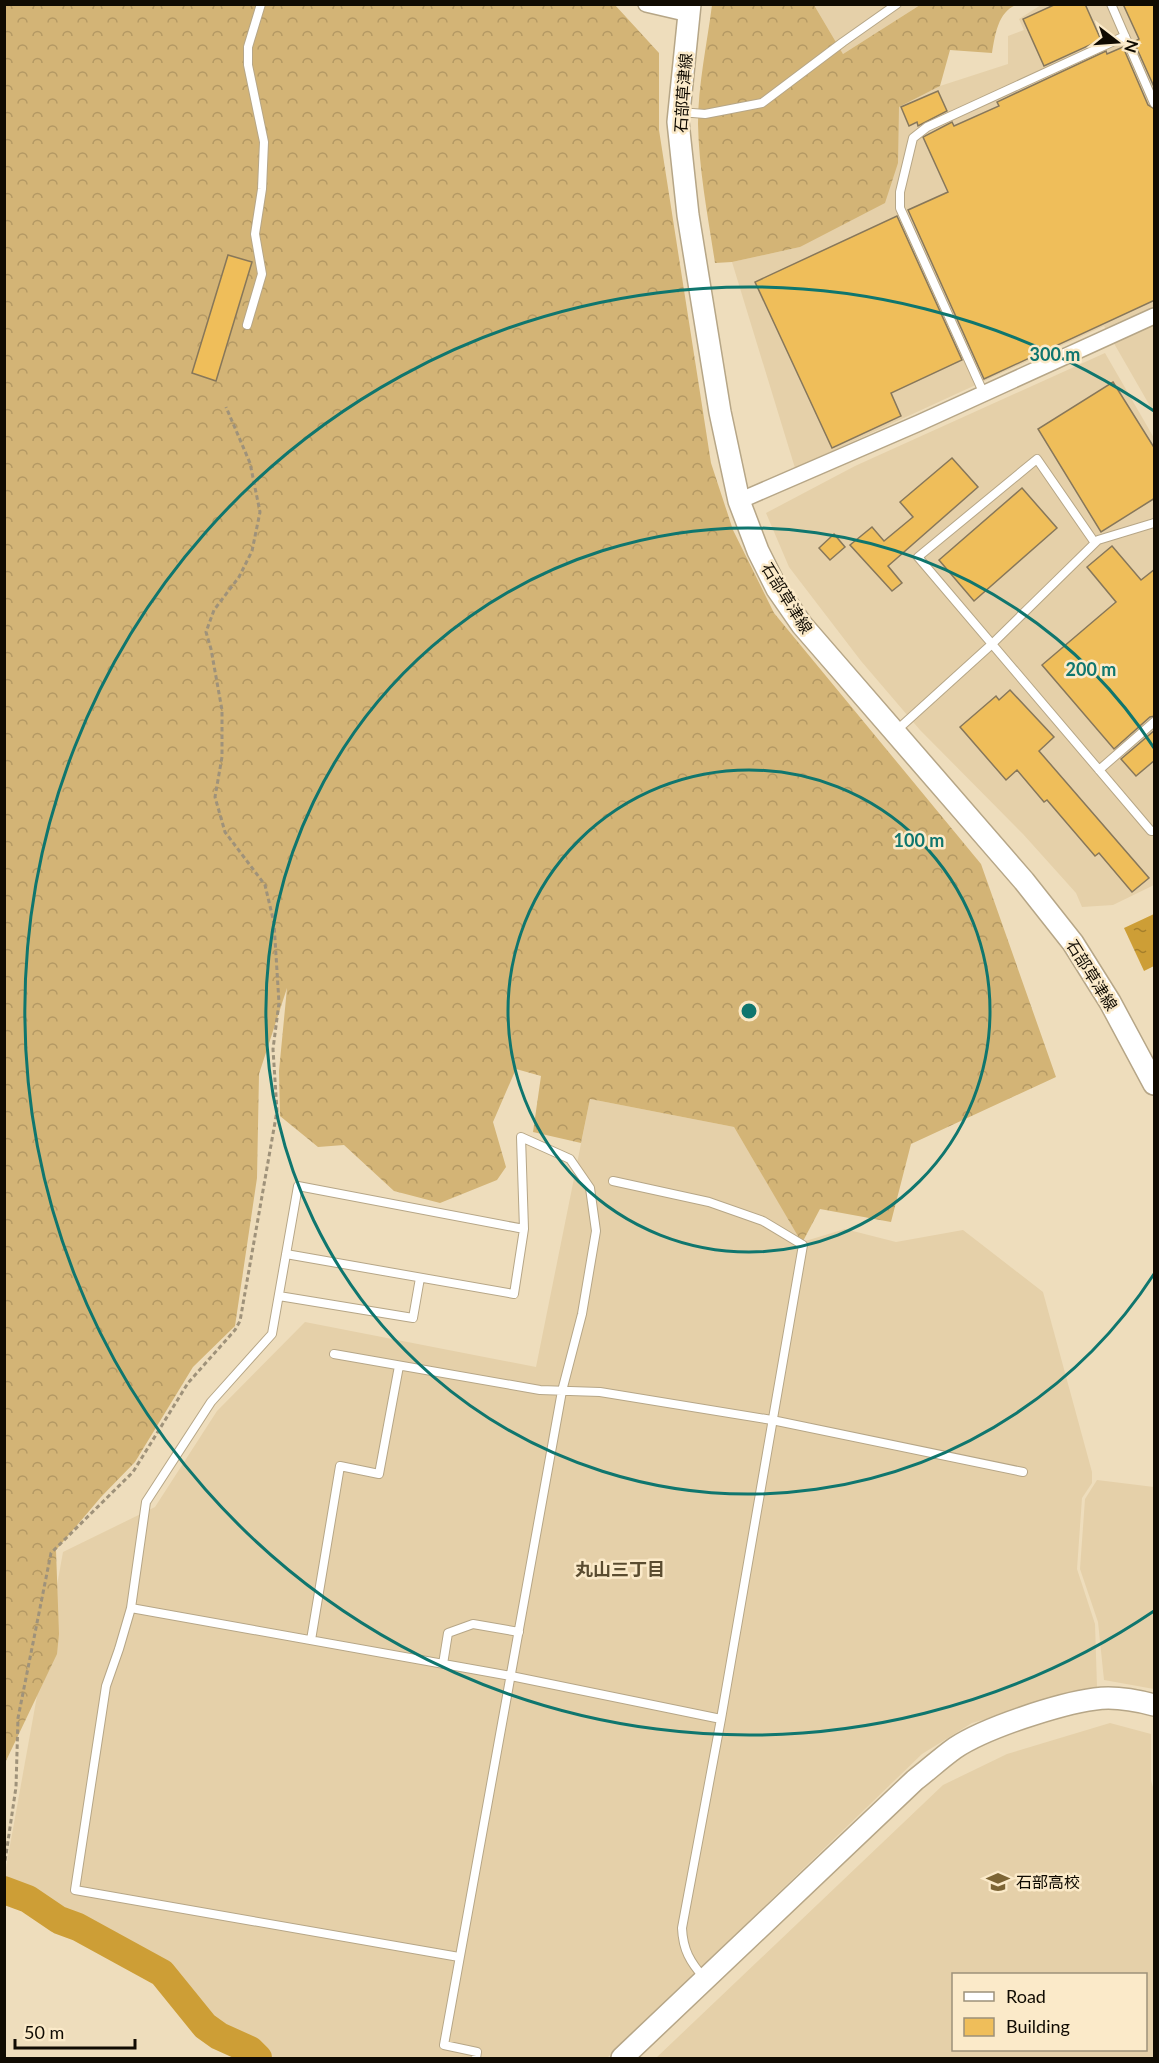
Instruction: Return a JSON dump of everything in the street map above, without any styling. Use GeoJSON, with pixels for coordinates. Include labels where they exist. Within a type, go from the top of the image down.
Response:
{"type":"FeatureCollection","features":[{"type":"Feature","properties":{"kind":"main road","name":"石部草津線"},"geometry":{"type":"LineString","coordinates":[[690,9],[678,122],[688,215],[720,412],[739,501],[758,551],[783,598],[802,626],[1024,881],[1073,944],[1110,1002],[1155,1084]]}},
{"type":"Feature","properties":{"kind":"main road"},"geometry":{"type":"LineString","coordinates":[[622,2058],[915,1780],[955,1748],[976,1736],[1028,1717],[1095,1699],[1118,1698],[1155,1705]]}},
{"type":"Feature","properties":{"kind":"street"},"geometry":{"type":"LineString","coordinates":[[646,4],[690,9]]}},
{"type":"Feature","properties":{"kind":"street"},"geometry":{"type":"LineString","coordinates":[[739,501],[1155,316]]}},
{"type":"Feature","properties":{"kind":"lane"},"geometry":{"type":"LineString","coordinates":[[247,325],[262,274],[255,234],[264,142],[248,65],[248,47],[261,4]]}},
{"type":"Feature","properties":{"kind":"lane"},"geometry":{"type":"LineString","coordinates":[[679,112],[705,114],[762,103],[897,4]]}},
{"type":"Feature","properties":{"kind":"lane"},"geometry":{"type":"LineString","coordinates":[[1111,4],[1155,103]]}},
{"type":"Feature","properties":{"kind":"lane"},"geometry":{"type":"LineString","coordinates":[[984,394],[900,208],[900,192],[913,138],[927,127],[1125,36]]}},
{"type":"Feature","properties":{"kind":"lane"},"geometry":{"type":"LineString","coordinates":[[1095,543],[1037,459],[918,557],[1151,831],[1155,831]]}},
{"type":"Feature","properties":{"kind":"lane"},"geometry":{"type":"LineString","coordinates":[[893,733],[992,644],[1098,540],[1155,523]]}},
{"type":"Feature","properties":{"kind":"lane"},"geometry":{"type":"LineString","coordinates":[[1099,770],[1155,722]]}},
{"type":"Feature","properties":{"kind":"lane"},"geometry":{"type":"LineString","coordinates":[[286,1254],[514,1294],[525,1229],[521,1137],[570,1159],[590,1188],[596,1231],[582,1314],[562,1391],[444,2045],[477,2052],[476,2058]]}},
{"type":"Feature","properties":{"kind":"lane"},"geometry":{"type":"LineString","coordinates":[[613,1181],[708,1203],[763,1221],[803,1245],[721,1719],[682,1928],[685,1951],[690,1962],[705,1980]]}},
{"type":"Feature","properties":{"kind":"lane"},"geometry":{"type":"LineString","coordinates":[[459,1957],[75,1890],[106,1686],[131,1608],[146,1502],[211,1402],[272,1334],[298,1186],[525,1229]]}},
{"type":"Feature","properties":{"kind":"lane"},"geometry":{"type":"LineString","coordinates":[[279,1296],[413,1318],[420,1278]]}},
{"type":"Feature","properties":{"kind":"lane"},"geometry":{"type":"LineString","coordinates":[[334,1354],[540,1390],[600,1392],[772,1420],[1023,1472]]}},
{"type":"Feature","properties":{"kind":"lane"},"geometry":{"type":"LineString","coordinates":[[311,1640],[340,1466],[379,1474],[399,1366]]}},
{"type":"Feature","properties":{"kind":"lane"},"geometry":{"type":"LineString","coordinates":[[131,1608],[511,1676],[721,1719]]}},
{"type":"Feature","properties":{"kind":"lane"},"geometry":{"type":"LineString","coordinates":[[444,1664],[448,1633],[473,1624],[519,1632]]}},
{"type":"Feature","properties":{"kind":"path"},"geometry":{"type":"LineString","coordinates":[[4,1868],[16,1787],[18,1718],[51,1553],[134,1472],[188,1383],[235,1330],[240,1321],[264,1174],[277,1111],[273,1049],[279,1004],[274,923],[265,885],[225,832],[215,797],[222,756],[222,710],[206,632],[214,610],[239,577],[252,551],[260,512],[250,464],[226,407]]}},
{"type":"Feature","properties":{"kind":"shaded area"},"geometry":{"type":"Polygon","coordinates":[[[814,5],[920,5],[843,54],[814,5]]]}},
{"type":"Feature","properties":{"kind":"shaded area"},"geometry":{"type":"Polygon","coordinates":[[[1041,5],[1154,5],[1154,413],[1104,326],[795,468],[732,262],[800,247],[898,163],[898,107],[940,86],[1008,64],[1008,36],[1024,30],[1019,19],[1041,5]]]}},
{"type":"Feature","properties":{"kind":"shaded area"},"geometry":{"type":"Polygon","coordinates":[[[1105,353],[1154,438],[1154,885],[1113,905],[1082,907],[1076,893],[1023,834],[920,730],[861,661],[789,567],[766,513],[855,466],[1105,353]]]}},
{"type":"Feature","properties":{"kind":"shaded area"},"geometry":{"type":"Polygon","coordinates":[[[590,1099],[734,1127],[802,1242],[845,1229],[896,1242],[963,1230],[1043,1292],[1092,1472],[1092,1483],[1082,1498],[1077,1569],[1095,1624],[1097,1687],[972,1723],[922,1754],[607,2058],[270,2058],[261,2042],[210,2024],[174,1974],[5,1889],[5,1873],[63,1552],[155,1507],[217,1411],[305,1322],[536,1367],[590,1099]]]}},
{"type":"Feature","properties":{"kind":"shaded area"},"geometry":{"type":"Polygon","coordinates":[[[1097,1480],[1154,1487],[1154,1689],[1104,1680],[1098,1622],[1080,1569],[1085,1499],[1097,1480]]]}},
{"type":"Feature","properties":{"kind":"shaded area","name":"石部高校"},"geometry":{"type":"Polygon","coordinates":[[[1110,1723],[1151,1734],[1151,1781],[1154,1790],[1154,2058],[656,2058],[943,1785],[1007,1754],[1110,1723]]]}},
{"type":"Feature","properties":{"kind":"green space"},"geometry":{"type":"Polygon","coordinates":[[[4,5],[615,5],[659,53],[659,130],[711,463],[733,530],[774,613],[981,864],[1056,1077],[911,1144],[891,1222],[820,1209],[802,1243],[734,1127],[590,1099],[581,1143],[533,1132],[541,1076],[516,1069],[493,1122],[506,1167],[497,1180],[440,1203],[394,1191],[344,1145],[318,1147],[280,1116],[279,1071],[287,988],[259,1074],[257,1178],[235,1326],[193,1367],[135,1462],[101,1497],[56,1550],[59,1634],[57,1654],[5,1763],[4,5]]]}},
{"type":"Feature","properties":{"kind":"green space"},"geometry":{"type":"Polygon","coordinates":[[[712,5],[814,5],[843,54],[920,5],[1016,5],[1010,8],[1001,19],[992,53],[950,50],[940,86],[899,107],[898,163],[885,203],[800,247],[732,262],[715,263],[702,177],[698,124],[701,79],[712,5]]]}},
{"type":"Feature","properties":{"kind":"water"},"geometry":{"type":"Polygon","coordinates":[[[1154,914],[1154,966],[1144,971],[1124,928],[1154,914]]]}},
{"type":"Feature","properties":{"kind":"building"},"geometry":{"type":"Polygon","coordinates":[[[1056,4],[1085,4],[1101,40],[1044,66],[1023,19],[1056,4]]]}},
{"type":"Feature","properties":{"kind":"building"},"geometry":{"type":"Polygon","coordinates":[[[1123,4],[1155,4],[1155,89],[1134,42],[1139,39],[1123,4]]]}},
{"type":"Feature","properties":{"kind":"building"},"geometry":{"type":"Polygon","coordinates":[[[1123,47],[1148,105],[1155,109],[1155,300],[984,379],[908,210],[948,192],[923,137],[952,122],[954,126],[999,106],[997,102],[1106,51],[1107,54],[1123,47]]]}},
{"type":"Feature","properties":{"kind":"building"},"geometry":{"type":"Polygon","coordinates":[[[938,91],[947,111],[918,126],[917,122],[909,126],[901,107],[938,91]]]}},
{"type":"Feature","properties":{"kind":"building"},"geometry":{"type":"Polygon","coordinates":[[[897,216],[962,360],[891,393],[901,416],[832,448],[755,282],[897,216]]]}},
{"type":"Feature","properties":{"kind":"building"},"geometry":{"type":"Polygon","coordinates":[[[228,255],[252,262],[216,381],[192,373],[228,255]]]}},
{"type":"Feature","properties":{"kind":"building"},"geometry":{"type":"Polygon","coordinates":[[[1113,382],[1155,449],[1155,498],[1101,532],[1038,429],[1113,382]]]}},
{"type":"Feature","properties":{"kind":"building"},"geometry":{"type":"Polygon","coordinates":[[[952,458],[978,487],[888,566],[902,583],[892,591],[850,545],[872,527],[884,541],[913,517],[900,502],[952,458]]]}},
{"type":"Feature","properties":{"kind":"building"},"geometry":{"type":"Polygon","coordinates":[[[1022,488],[1057,528],[974,601],[939,560],[1022,488]]]}},
{"type":"Feature","properties":{"kind":"building"},"geometry":{"type":"Polygon","coordinates":[[[834,534],[845,547],[830,560],[819,548],[834,534]]]}},
{"type":"Feature","properties":{"kind":"building"},"geometry":{"type":"Polygon","coordinates":[[[1112,546],[1141,580],[1155,569],[1155,716],[1150,717],[1114,749],[1042,665],[1116,602],[1087,567],[1112,546]]]}},
{"type":"Feature","properties":{"kind":"building"},"geometry":{"type":"Polygon","coordinates":[[[1010,690],[1054,737],[1039,751],[1149,878],[1132,892],[1099,853],[1095,856],[1047,800],[1044,802],[1017,770],[1006,780],[960,727],[996,696],[999,700],[1010,690]]]}},
{"type":"Feature","properties":{"kind":"building"},"geometry":{"type":"Polygon","coordinates":[[[1155,730],[1155,760],[1136,776],[1121,759],[1155,730]]]}},
{"type":"Feature","properties":{"kind":"waterway"},"geometry":{"type":"LineString","coordinates":[[4,1890],[28,1899],[59,1920],[78,1927],[162,1973],[205,2026],[219,2036],[250,2050],[258,2058]]}},
{"type":"Feature","properties":{"kind":"place","name":"石部高校"},"geometry":{"type":"Point","coordinates":[998,1882]}},
{"type":"Feature","properties":{"kind":"district","name":"丸山三丁目"},"geometry":{"type":"Point","coordinates":[620,1570]}}]}
